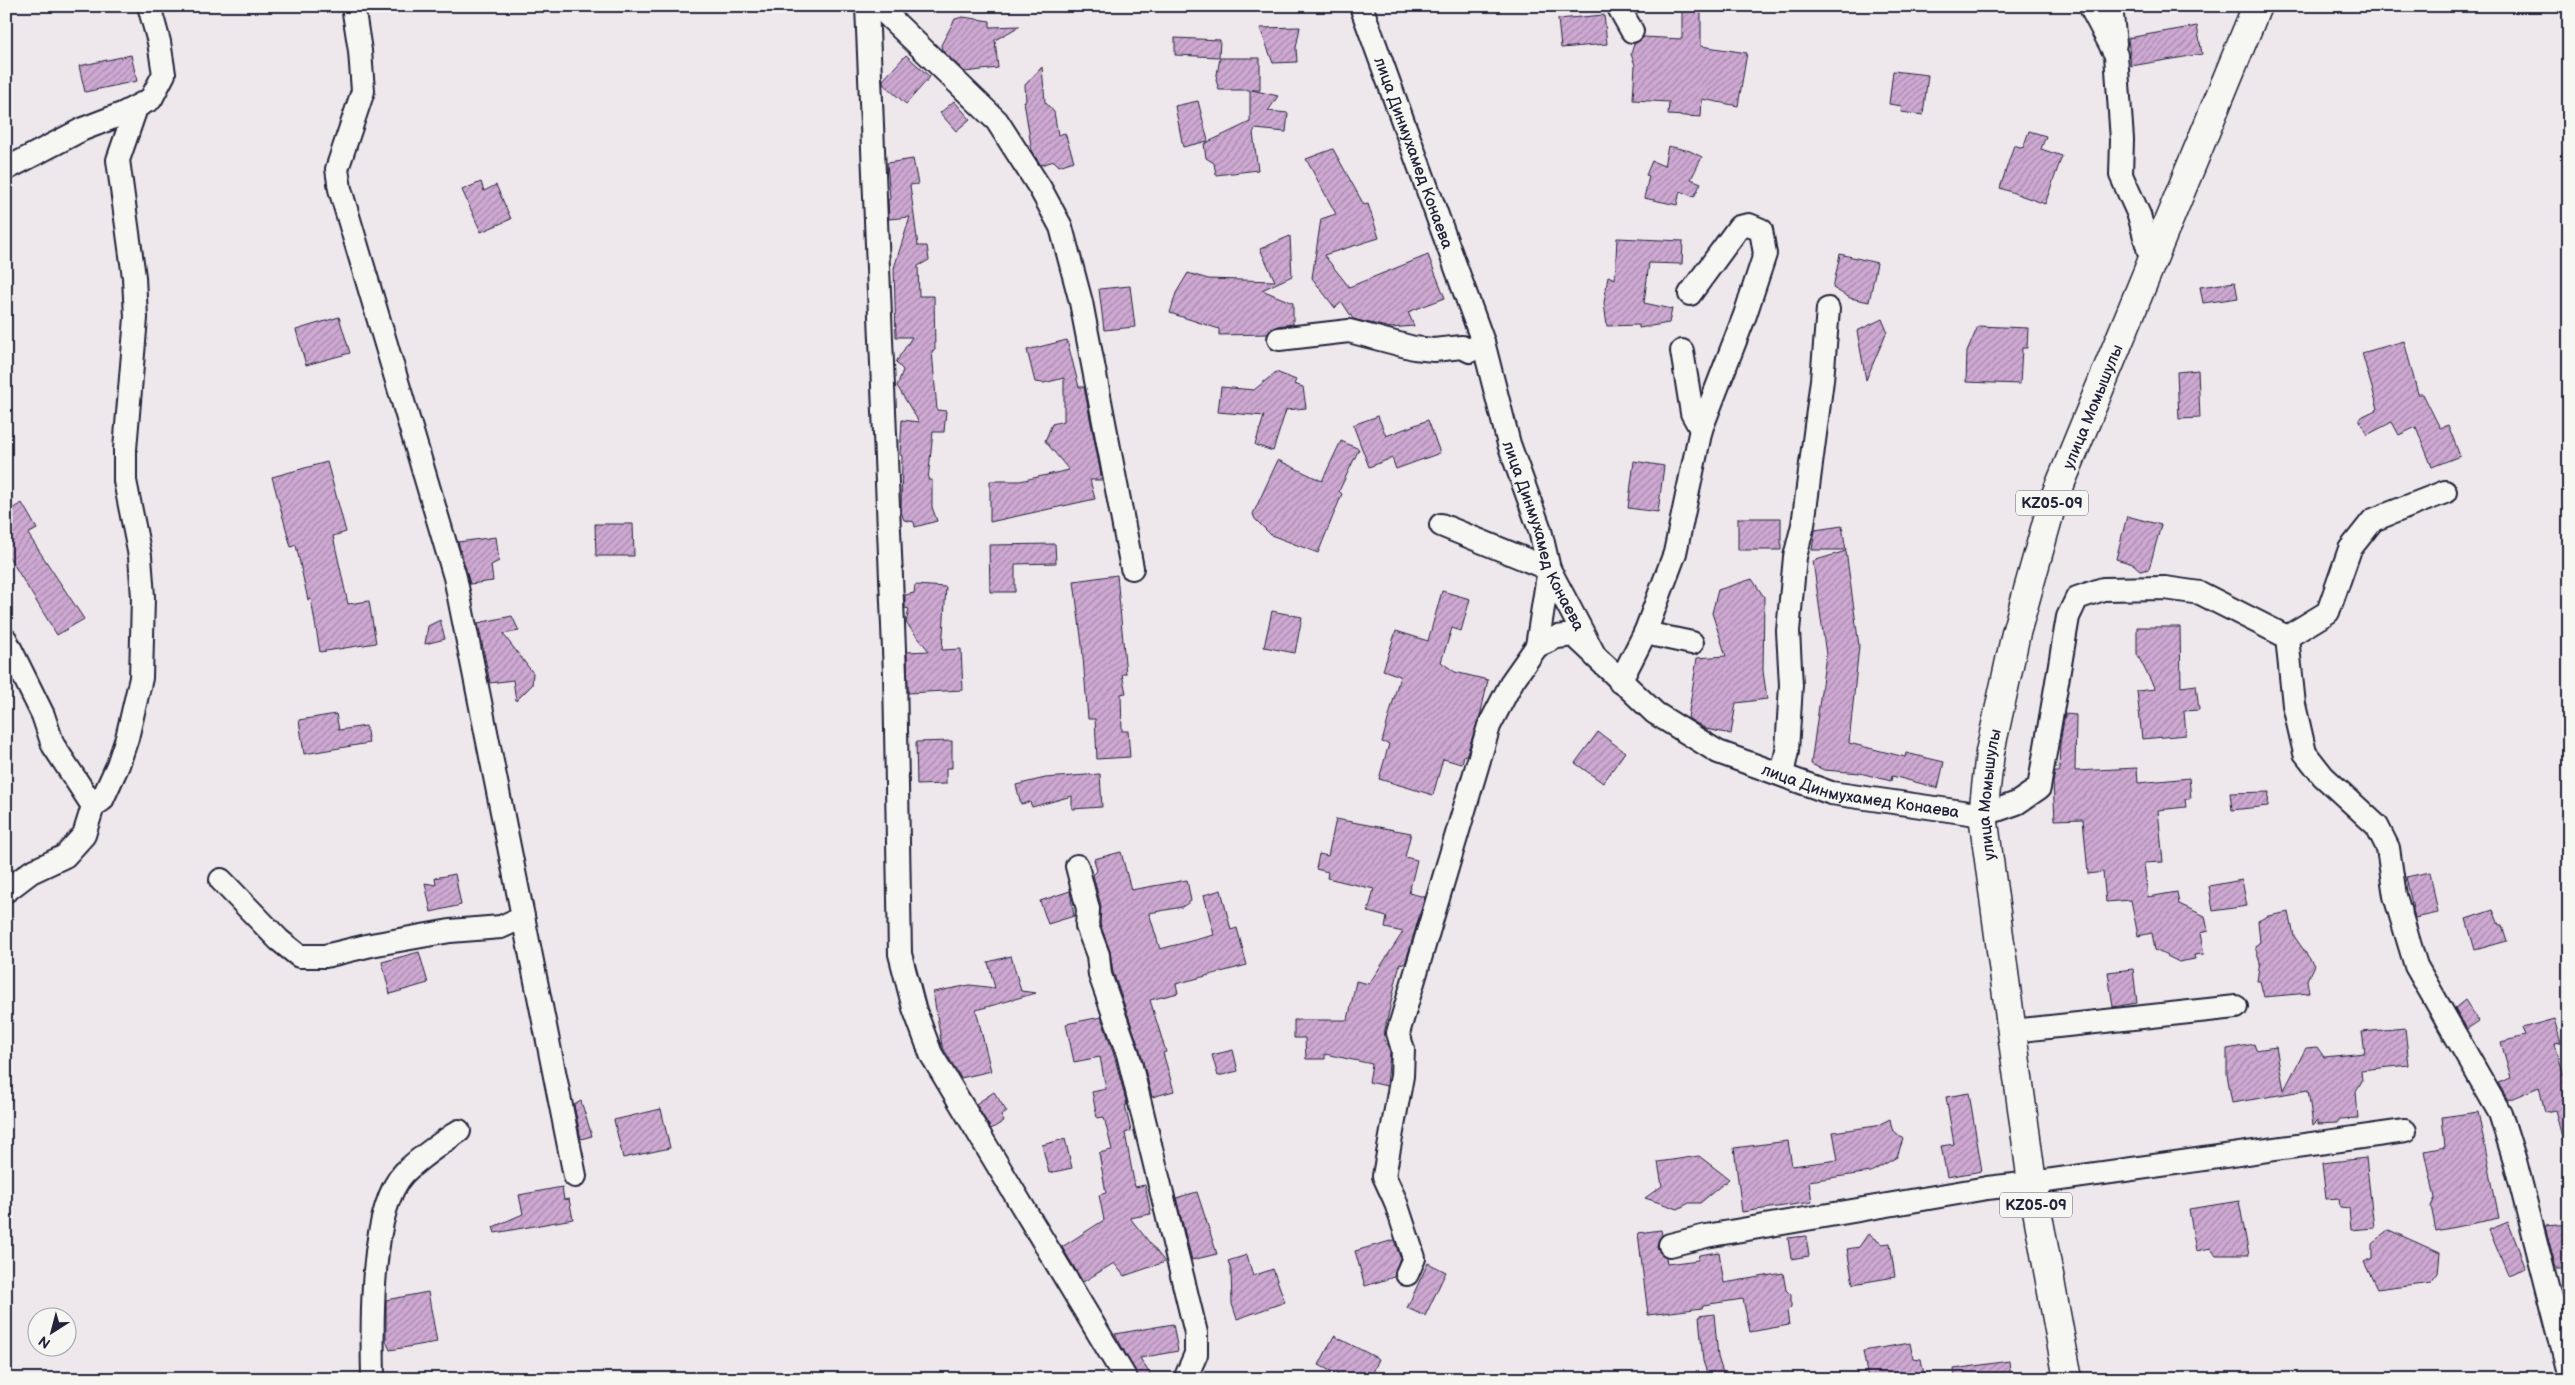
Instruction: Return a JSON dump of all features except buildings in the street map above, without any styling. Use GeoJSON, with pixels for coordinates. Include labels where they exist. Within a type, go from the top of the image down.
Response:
{"type":"FeatureCollection","features":[{"type":"Feature","properties":{"kind":"main road","name":"улица Момышулы"},"geometry":{"type":"LineString","coordinates":[[2012,1030],[1983,815],[1990,752],[2016,633],[2052,504],[2151,259],[2258,6]]}},
{"type":"Feature","properties":{"kind":"main road","name":"KZ05-09"},"geometry":{"type":"LineString","coordinates":[[2012,1030],[2032,1183],[2068,1379]]}},
{"type":"Feature","properties":{"kind":"street"},"geometry":{"type":"LineString","coordinates":[[6,169],[83,129],[136,108],[152,99],[164,74],[149,6]]}},
{"type":"Feature","properties":{"kind":"street"},"geometry":{"type":"LineString","coordinates":[[352,6],[360,51],[363,91],[337,170],[340,189],[456,577],[576,1176]]}},
{"type":"Feature","properties":{"kind":"street"},"geometry":{"type":"LineString","coordinates":[[867,6],[895,672],[900,954],[914,1008],[931,1054],[1126,1379]]}},
{"type":"Feature","properties":{"kind":"street"},"geometry":{"type":"LineString","coordinates":[[878,6],[997,121],[1040,188],[1061,227],[1081,302],[1132,568]]}},
{"type":"Feature","properties":{"kind":"street","name":"лица Динмухамед Конаева"},"geometry":{"type":"LineString","coordinates":[[1361,6],[1482,342],[1509,444],[1540,530],[1550,569],[1596,656],[1620,682],[1654,713],[1718,752],[1831,793],[1983,815]]}},
{"type":"Feature","properties":{"kind":"street"},"geometry":{"type":"LineString","coordinates":[[1618,6],[1632,31]]}},
{"type":"Feature","properties":{"kind":"street"},"geometry":{"type":"LineString","coordinates":[[2090,6],[2116,55]]}},
{"type":"Feature","properties":{"kind":"street"},"geometry":{"type":"LineString","coordinates":[[2111,6],[2122,140],[2121,175],[2139,215],[2151,259]]}},
{"type":"Feature","properties":{"kind":"street"},"geometry":{"type":"LineString","coordinates":[[6,891],[31,872],[65,856],[84,835],[93,806],[102,800],[118,764],[127,738],[141,678],[143,598],[140,556],[125,481],[136,318],[135,286],[118,160],[136,108]]}},
{"type":"Feature","properties":{"kind":"street"},"geometry":{"type":"LineString","coordinates":[[1620,682],[1645,633],[1675,553],[1701,429],[1745,315],[1764,254],[1761,230],[1750,225],[1740,227],[1690,294]]}},
{"type":"Feature","properties":{"kind":"street"},"geometry":{"type":"LineString","coordinates":[[1782,775],[1787,752],[1790,685],[1788,631],[1795,557],[1803,525],[1822,380],[1828,309]]}},
{"type":"Feature","properties":{"kind":"street"},"geometry":{"type":"LineString","coordinates":[[1279,339],[1349,330],[1414,348],[1434,350],[1462,347],[1470,351],[1482,342]]}},
{"type":"Feature","properties":{"kind":"street"},"geometry":{"type":"LineString","coordinates":[[1682,351],[1692,413],[1701,429]]}},
{"type":"Feature","properties":{"kind":"street"},"geometry":{"type":"LineString","coordinates":[[2287,637],[2328,612],[2350,549],[2373,520],[2445,492]]}},
{"type":"Feature","properties":{"kind":"street"},"geometry":{"type":"LineString","coordinates":[[1407,1274],[1414,1258],[1395,1200],[1384,1176],[1402,1076],[1402,1050],[1398,1033],[1489,726],[1513,680],[1537,646],[1550,569],[1441,525]]}},
{"type":"Feature","properties":{"kind":"street"},"geometry":{"type":"LineString","coordinates":[[1983,815],[2017,803],[2038,788],[2068,617],[2077,598],[2103,589],[2165,588],[2200,593],[2287,637]]}},
{"type":"Feature","properties":{"kind":"street"},"geometry":{"type":"LineString","coordinates":[[1645,633],[1692,643]]}},
{"type":"Feature","properties":{"kind":"street"},"geometry":{"type":"LineString","coordinates":[[1537,646],[1557,637],[1574,635],[1596,656]]}},
{"type":"Feature","properties":{"kind":"street"},"geometry":{"type":"LineString","coordinates":[[2287,637],[2294,705],[2306,752],[2323,776],[2377,826],[2388,848],[2395,896],[2416,966],[2500,1113],[2516,1161],[2569,1372]]}},
{"type":"Feature","properties":{"kind":"street"},"geometry":{"type":"LineString","coordinates":[[6,640],[43,715],[53,745],[93,806]]}},
{"type":"Feature","properties":{"kind":"street"},"geometry":{"type":"LineString","coordinates":[[1077,866],[1088,909],[1087,926],[1098,955],[1100,975],[1128,1054],[1196,1333],[1196,1354],[1185,1379]]}},
{"type":"Feature","properties":{"kind":"street"},"geometry":{"type":"LineString","coordinates":[[221,880],[279,940],[300,956],[325,956],[371,945],[450,931],[501,927],[524,917]]}},
{"type":"Feature","properties":{"kind":"street"},"geometry":{"type":"LineString","coordinates":[[2012,1030],[2236,1007]]}},
{"type":"Feature","properties":{"kind":"street"},"geometry":{"type":"LineString","coordinates":[[372,1379],[373,1277],[384,1209],[403,1174],[459,1131]]}},
{"type":"Feature","properties":{"kind":"street"},"geometry":{"type":"LineString","coordinates":[[1670,1245],[1706,1236],[1977,1189],[2405,1131]]}}]}
